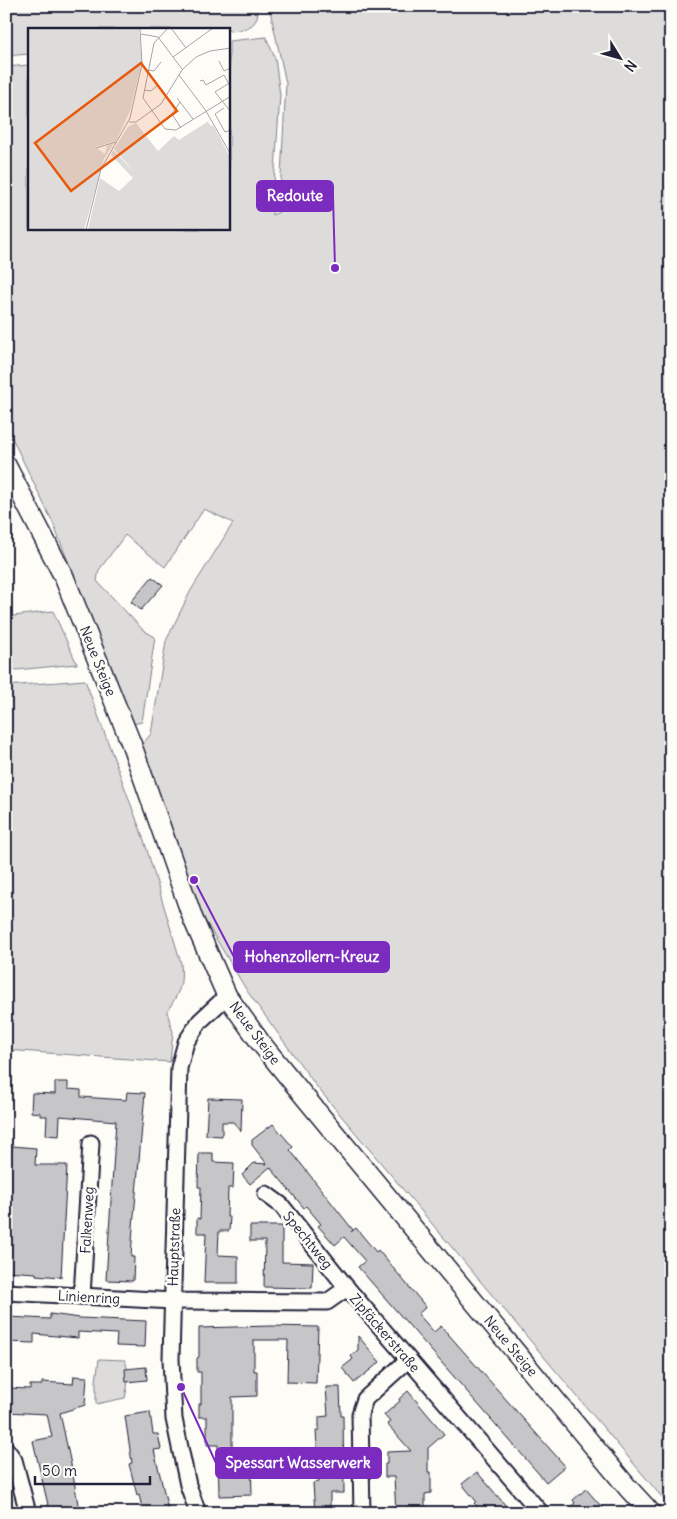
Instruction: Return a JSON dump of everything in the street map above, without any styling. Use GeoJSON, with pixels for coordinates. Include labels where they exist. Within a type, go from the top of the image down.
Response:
{"type":"FeatureCollection","features":[{"type":"Feature","properties":{"kind":"main road","name":"Neue Steige"},"geometry":{"type":"LineString","coordinates":[[6,465],[64,577],[131,744],[193,920],[227,996],[260,1042],[304,1096],[628,1488],[651,1513]]}},
{"type":"Feature","properties":{"kind":"street","name":"Hauptstraße"},"geometry":{"type":"LineString","coordinates":[[198,1513],[188,1486],[174,1419],[172,1359],[179,1068],[186,1042],[200,1021],[227,996]]}},
{"type":"Feature","properties":{"kind":"street","name":"Falkenweg"},"geometry":{"type":"LineString","coordinates":[[82,1296],[91,1143]]}},
{"type":"Feature","properties":{"kind":"street","name":"Spechtweg"},"geometry":{"type":"LineString","coordinates":[[266,1194],[281,1205],[347,1288]]}},
{"type":"Feature","properties":{"kind":"street","name":"Zipfäckerstraße"},"geometry":{"type":"LineString","coordinates":[[173,1301],[327,1302],[347,1288],[541,1513]]}},
{"type":"Feature","properties":{"kind":"street","name":"Linienring"},"geometry":{"type":"LineString","coordinates":[[6,1292],[173,1301]]}},
{"type":"Feature","properties":{"kind":"street"},"geometry":{"type":"LineString","coordinates":[[362,1513],[360,1414],[364,1399],[408,1360]]}},
{"type":"Feature","properties":{"kind":"street"},"geometry":{"type":"LineString","coordinates":[[6,1449],[14,1460],[28,1513]]}},
{"type":"Feature","properties":{"kind":"shaded area"},"geometry":{"type":"Polygon","coordinates":[[[6,6],[257,6],[257,19],[250,26],[241,30],[230,31],[230,28],[28,28],[28,54],[6,56],[6,6]]]}},
{"type":"Feature","properties":{"kind":"shaded area"},"geometry":{"type":"Polygon","coordinates":[[[269,6],[671,6],[671,1508],[317,1087],[247,991],[193,900],[137,750],[151,734],[166,641],[190,592],[233,523],[204,509],[165,567],[125,535],[99,570],[97,581],[143,630],[155,637],[142,722],[132,724],[53,523],[13,440],[6,430],[6,67],[28,65],[28,230],[230,230],[230,41],[266,37],[275,58],[280,95],[272,215],[279,212],[286,83],[269,6]]]}},
{"type":"Feature","properties":{"kind":"shaded area"},"geometry":{"type":"Polygon","coordinates":[[[53,611],[77,664],[6,671],[6,617],[53,611]]]}},
{"type":"Feature","properties":{"kind":"shaded area"},"geometry":{"type":"Polygon","coordinates":[[[85,680],[144,840],[181,963],[179,989],[167,1012],[173,1032],[170,1062],[6,1050],[6,686],[85,680]]]}},
{"type":"Feature","properties":{"kind":"shaded area"},"geometry":{"type":"Polygon","coordinates":[[[99,1359],[125,1360],[128,1379],[125,1398],[96,1404],[96,1381],[99,1359]]]}},
{"type":"Feature","properties":{"kind":"building"},"geometry":{"type":"Polygon","coordinates":[[[152,577],[163,585],[141,610],[131,602],[152,577]]]}},
{"type":"Feature","properties":{"kind":"building"},"geometry":{"type":"Polygon","coordinates":[[[55,1082],[68,1082],[68,1089],[81,1090],[81,1097],[126,1100],[127,1092],[145,1093],[131,1257],[134,1257],[133,1281],[106,1280],[116,1121],[60,1116],[59,1136],[46,1135],[47,1116],[40,1116],[40,1113],[31,1112],[32,1093],[55,1094],[55,1082]]]}},
{"type":"Feature","properties":{"kind":"building"},"geometry":{"type":"Polygon","coordinates":[[[208,1098],[242,1099],[241,1131],[233,1122],[222,1122],[222,1136],[206,1135],[208,1098]]]}},
{"type":"Feature","properties":{"kind":"building"},"geometry":{"type":"Polygon","coordinates":[[[273,1124],[293,1147],[290,1150],[353,1230],[351,1232],[356,1228],[376,1252],[378,1250],[426,1307],[418,1314],[434,1332],[441,1326],[565,1466],[546,1482],[358,1267],[365,1261],[344,1237],[335,1245],[318,1226],[321,1224],[306,1206],[304,1208],[270,1167],[250,1184],[242,1175],[254,1163],[267,1164],[252,1145],[252,1140],[273,1124]]]}},
{"type":"Feature","properties":{"kind":"building"},"geometry":{"type":"Polygon","coordinates":[[[12,1146],[36,1148],[35,1165],[67,1165],[61,1277],[6,1271],[6,1222],[12,1146]]]}},
{"type":"Feature","properties":{"kind":"building"},"geometry":{"type":"Polygon","coordinates":[[[199,1153],[213,1153],[213,1162],[234,1163],[233,1188],[228,1188],[227,1217],[230,1217],[229,1231],[219,1231],[218,1255],[238,1256],[238,1283],[204,1283],[206,1233],[197,1233],[197,1218],[200,1219],[201,1187],[198,1187],[199,1153]]]}},
{"type":"Feature","properties":{"kind":"building"},"geometry":{"type":"Polygon","coordinates":[[[250,1226],[282,1226],[282,1262],[313,1263],[312,1288],[264,1287],[265,1241],[250,1241],[250,1226]]]}},
{"type":"Feature","properties":{"kind":"building"},"geometry":{"type":"Polygon","coordinates":[[[50,1314],[80,1318],[146,1321],[145,1347],[116,1346],[117,1334],[78,1332],[78,1338],[34,1334],[34,1343],[6,1342],[6,1317],[50,1319],[50,1314]]]}},
{"type":"Feature","properties":{"kind":"building"},"geometry":{"type":"Polygon","coordinates":[[[318,1327],[316,1383],[287,1382],[288,1340],[254,1340],[254,1371],[257,1371],[257,1396],[232,1397],[232,1458],[251,1458],[252,1495],[219,1496],[218,1445],[207,1445],[207,1417],[199,1417],[201,1372],[197,1372],[197,1358],[199,1357],[199,1328],[318,1327]]]}},
{"type":"Feature","properties":{"kind":"building"},"geometry":{"type":"Polygon","coordinates":[[[358,1336],[380,1362],[354,1383],[342,1368],[353,1359],[351,1356],[358,1350],[358,1336]]]}},
{"type":"Feature","properties":{"kind":"building"},"geometry":{"type":"Polygon","coordinates":[[[146,1367],[147,1380],[126,1382],[125,1369],[146,1367]]]}},
{"type":"Feature","properties":{"kind":"building"},"geometry":{"type":"Polygon","coordinates":[[[74,1376],[87,1377],[85,1405],[60,1413],[79,1510],[60,1513],[59,1507],[49,1509],[33,1441],[52,1437],[47,1414],[6,1412],[6,1388],[30,1389],[30,1385],[42,1385],[42,1382],[73,1384],[74,1376]]]}},
{"type":"Feature","properties":{"kind":"building"},"geometry":{"type":"Polygon","coordinates":[[[326,1387],[340,1387],[341,1416],[343,1416],[344,1493],[330,1493],[330,1513],[315,1513],[313,1483],[319,1482],[316,1430],[319,1430],[319,1417],[328,1416],[326,1387]]]}},
{"type":"Feature","properties":{"kind":"building"},"geometry":{"type":"Polygon","coordinates":[[[408,1391],[444,1434],[428,1448],[428,1472],[431,1472],[431,1493],[425,1494],[425,1513],[396,1513],[394,1477],[385,1477],[387,1452],[411,1451],[387,1424],[390,1422],[384,1415],[408,1391]]]}},
{"type":"Feature","properties":{"kind":"building"},"geometry":{"type":"Polygon","coordinates":[[[150,1412],[153,1434],[158,1434],[161,1449],[154,1450],[169,1513],[143,1513],[129,1464],[132,1463],[125,1416],[150,1412]]]}},
{"type":"Feature","properties":{"kind":"building"},"geometry":{"type":"Polygon","coordinates":[[[477,1472],[512,1513],[483,1513],[474,1503],[476,1501],[462,1484],[477,1472]]]}},
{"type":"Feature","properties":{"kind":"building"},"geometry":{"type":"Polygon","coordinates":[[[586,1489],[607,1513],[564,1513],[575,1503],[573,1500],[586,1489]]]}},
{"type":"Feature","properties":{"kind":"place","name":"Redoute"},"geometry":{"type":"Point","coordinates":[335,268]}},
{"type":"Feature","properties":{"kind":"place","name":"Hohenzollern-Kreuz"},"geometry":{"type":"Point","coordinates":[194,880]}},
{"type":"Feature","properties":{"kind":"place","name":"Spessart Wasserwerk"},"geometry":{"type":"Point","coordinates":[181,1387]}}]}
